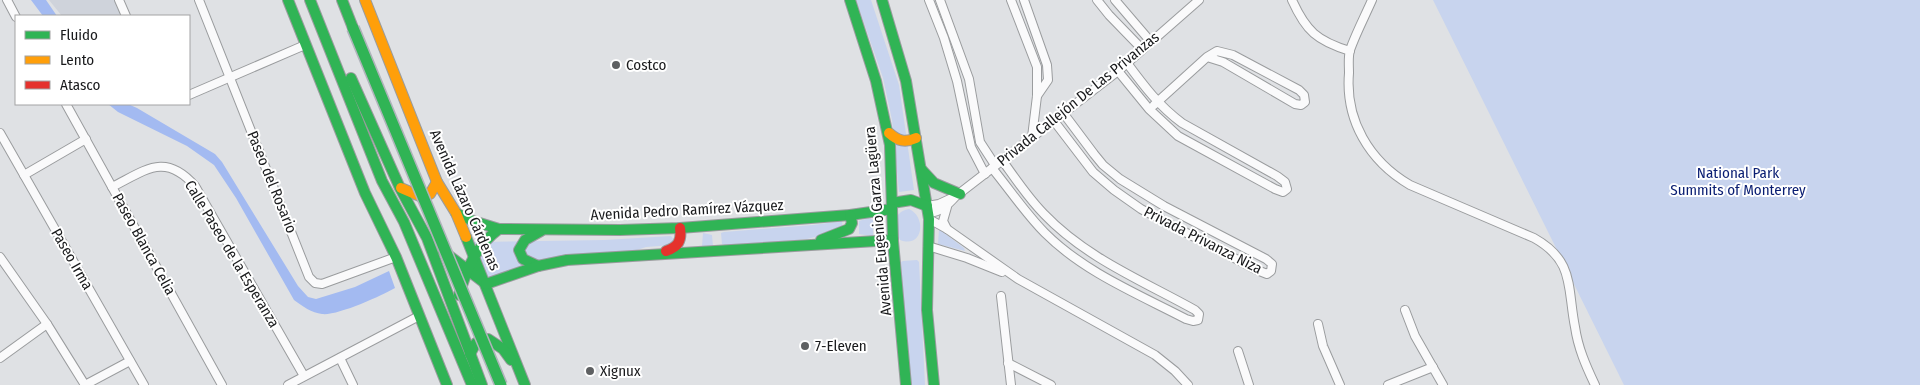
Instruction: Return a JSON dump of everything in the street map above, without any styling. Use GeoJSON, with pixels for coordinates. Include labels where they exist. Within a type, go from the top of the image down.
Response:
{"type":"FeatureCollection","features":[{"type":"Feature","properties":{"kind":"main road"},"geometry":{"type":"LineString","coordinates":[[288,0],[365,193],[396,257],[447,385]]}},
{"type":"Feature","properties":{"kind":"main road"},"geometry":{"type":"LineString","coordinates":[[310,0],[382,181],[404,222],[472,385]]}},
{"type":"Feature","properties":{"kind":"main road"},"geometry":{"type":"LineString","coordinates":[[342,0],[501,385]]}},
{"type":"Feature","properties":{"kind":"main road"},"geometry":{"type":"LineString","coordinates":[[348,14],[349,0]]}},
{"type":"Feature","properties":{"kind":"main road","name":"Avenida Lázaro Cárdenas"},"geometry":{"type":"LineString","coordinates":[[364,0],[437,182],[456,213],[524,380]]}},
{"type":"Feature","properties":{"kind":"main road","name":"Avenida Eugenio Garza Lagüera"},"geometry":{"type":"LineString","coordinates":[[850,0],[874,75],[889,133],[892,163],[893,240],[901,307],[906,385]]}},
{"type":"Feature","properties":{"kind":"main road"},"geometry":{"type":"LineString","coordinates":[[882,0],[899,53],[928,212],[927,310],[934,385]]}},
{"type":"Feature","properties":{"kind":"main road"},"geometry":{"type":"LineString","coordinates":[[335,60],[347,70],[400,188],[427,238],[482,385]]}},
{"type":"Feature","properties":{"kind":"main road"},"geometry":{"type":"LineString","coordinates":[[889,133],[902,142],[908,142],[916,138]]}},
{"type":"Feature","properties":{"kind":"main road"},"geometry":{"type":"LineString","coordinates":[[920,168],[934,183],[958,195]]}},
{"type":"Feature","properties":{"kind":"main road"},"geometry":{"type":"LineString","coordinates":[[400,188],[416,198],[423,198],[430,194],[437,182]]}},
{"type":"Feature","properties":{"kind":"main road","name":"Avenida Pedro Ramírez Vázquez"},"geometry":{"type":"LineString","coordinates":[[456,213],[498,229],[542,230],[680,228],[850,215],[911,200],[928,212]]}},
{"type":"Feature","properties":{"kind":"main road"},"geometry":{"type":"LineString","coordinates":[[805,245],[847,231],[852,223],[850,215]]}},
{"type":"Feature","properties":{"kind":"main road"},"geometry":{"type":"LineString","coordinates":[[661,253],[676,248],[679,245],[682,238],[680,228]]}},
{"type":"Feature","properties":{"kind":"main road"},"geometry":{"type":"LineString","coordinates":[[454,310],[473,255],[484,239],[498,229]]}},
{"type":"Feature","properties":{"kind":"main road"},"geometry":{"type":"LineString","coordinates":[[538,266],[523,259],[519,250],[525,240],[542,230]]}},
{"type":"Feature","properties":{"kind":"main road"},"geometry":{"type":"LineString","coordinates":[[427,238],[486,284]]}},
{"type":"Feature","properties":{"kind":"main road"},"geometry":{"type":"LineString","coordinates":[[440,271],[463,284],[486,284],[538,266],[567,260],[893,240]]}},
{"type":"Feature","properties":{"kind":"main road"},"geometry":{"type":"LineString","coordinates":[[470,354],[473,346],[480,340],[492,340],[503,349],[524,380]]}},
{"type":"Feature","properties":{"kind":"street"},"geometry":{"type":"LineString","coordinates":[[7,0],[15,15]]}},
{"type":"Feature","properties":{"kind":"street"},"geometry":{"type":"LineString","coordinates":[[119,0],[126,15]]}},
{"type":"Feature","properties":{"kind":"street","name":"Paseo del Rosario"},"geometry":{"type":"LineString","coordinates":[[199,0],[309,277],[315,282],[322,284],[396,257]]}},
{"type":"Feature","properties":{"kind":"street"},"geometry":{"type":"LineString","coordinates":[[929,0],[944,38],[957,81],[971,147],[985,174]]}},
{"type":"Feature","properties":{"kind":"street"},"geometry":{"type":"LineString","coordinates":[[940,0],[969,79],[980,142],[1037,224],[1056,243],[1077,259],[1186,318],[1193,321],[1198,320],[1199,314],[1194,310],[1124,273],[1085,248],[1043,214],[997,164]]}},
{"type":"Feature","properties":{"kind":"street"},"geometry":{"type":"LineString","coordinates":[[1024,0],[1047,65],[1048,80],[1037,96]]}},
{"type":"Feature","properties":{"kind":"street"},"geometry":{"type":"LineString","coordinates":[[1097,0],[1142,49]]}},
{"type":"Feature","properties":{"kind":"street"},"geometry":{"type":"LineString","coordinates":[[1115,0],[1151,42]]}},
{"type":"Feature","properties":{"kind":"street","name":"Privada Callejón De Las Privanzas"},"geometry":{"type":"LineString","coordinates":[[928,212],[938,212],[997,164],[1064,114],[1127,64],[1199,0]]}},
{"type":"Feature","properties":{"kind":"street"},"geometry":{"type":"LineString","coordinates":[[1292,0],[1300,16],[1314,35],[1334,46],[1350,51]]}},
{"type":"Feature","properties":{"kind":"street"},"geometry":{"type":"LineString","coordinates":[[1372,0],[1350,51],[1348,84],[1352,115],[1364,141],[1381,164],[1396,177],[1410,185],[1534,238],[1547,245],[1557,255],[1568,280],[1580,351],[1595,385]]}},
{"type":"Feature","properties":{"kind":"street"},"geometry":{"type":"LineString","coordinates":[[1014,1],[1037,67],[1037,96],[1032,137]]}},
{"type":"Feature","properties":{"kind":"street"},"geometry":{"type":"LineString","coordinates":[[944,38],[954,34]]}},
{"type":"Feature","properties":{"kind":"street"},"geometry":{"type":"LineString","coordinates":[[190,95],[305,45]]}},
{"type":"Feature","properties":{"kind":"street"},"geometry":{"type":"LineString","coordinates":[[1149,110],[1207,56],[1217,51],[1226,53],[1299,90],[1304,95],[1305,102],[1301,105],[1295,104],[1223,62],[1207,56]]}},
{"type":"Feature","properties":{"kind":"street"},"geometry":{"type":"LineString","coordinates":[[1118,71],[1149,110],[1178,136],[1275,189],[1282,192],[1287,189],[1285,182],[1277,176],[1182,123],[1156,102],[1127,64]]}},
{"type":"Feature","properties":{"kind":"street","name":"Paseo Blanca Celia"},"geometry":{"type":"LineString","coordinates":[[67,105],[222,385]]}},
{"type":"Feature","properties":{"kind":"street","name":"Privada Privanza Niza"},"geometry":{"type":"LineString","coordinates":[[1054,121],[1093,172],[1131,203],[1257,270],[1267,274],[1271,271],[1272,264],[1270,261],[1217,235],[1139,191],[1103,165],[1064,114]]}},
{"type":"Feature","properties":{"kind":"street","name":"Paseo Irma"},"geometry":{"type":"LineString","coordinates":[[0,133],[144,385]]}},
{"type":"Feature","properties":{"kind":"street"},"geometry":{"type":"LineString","coordinates":[[24,175],[86,139]]}},
{"type":"Feature","properties":{"kind":"street"},"geometry":{"type":"LineString","coordinates":[[1222,160],[1228,149]]}},
{"type":"Feature","properties":{"kind":"street","name":"Calle Paseo de la Esperanza"},"geometry":{"type":"LineString","coordinates":[[112,187],[147,169],[157,166],[176,169],[185,174],[196,186],[304,376]]}},
{"type":"Feature","properties":{"kind":"street"},"geometry":{"type":"LineString","coordinates":[[1131,203],[1139,191]]}},
{"type":"Feature","properties":{"kind":"street","name":"Privada Callejón De Las Privanzas"},"geometry":{"type":"LineString","coordinates":[[928,212],[958,195]]}},
{"type":"Feature","properties":{"kind":"street"},"geometry":{"type":"LineString","coordinates":[[946,206],[943,221],[947,229]]}},
{"type":"Feature","properties":{"kind":"street"},"geometry":{"type":"LineString","coordinates":[[928,212],[947,229],[1018,279],[1155,355],[1175,371],[1188,385]]}},
{"type":"Feature","properties":{"kind":"street"},"geometry":{"type":"LineString","coordinates":[[1211,246],[1217,235]]}},
{"type":"Feature","properties":{"kind":"street"},"geometry":{"type":"LineString","coordinates":[[928,246],[967,258],[1018,279]]}},
{"type":"Feature","properties":{"kind":"street"},"geometry":{"type":"LineString","coordinates":[[1077,259],[1085,248]]}},
{"type":"Feature","properties":{"kind":"street"},"geometry":{"type":"LineString","coordinates":[[0,257],[47,324],[85,385],[130,362]]}},
{"type":"Feature","properties":{"kind":"street"},"geometry":{"type":"LineString","coordinates":[[1001,296],[1011,385]]}},
{"type":"Feature","properties":{"kind":"street"},"geometry":{"type":"LineString","coordinates":[[1406,310],[1415,336],[1434,366],[1443,385]]}},
{"type":"Feature","properties":{"kind":"street"},"geometry":{"type":"LineString","coordinates":[[288,385],[419,316]]}},
{"type":"Feature","properties":{"kind":"street"},"geometry":{"type":"LineString","coordinates":[[0,358],[47,324]]}},
{"type":"Feature","properties":{"kind":"street"},"geometry":{"type":"LineString","coordinates":[[1318,324],[1323,346],[1340,385]]}},
{"type":"Feature","properties":{"kind":"street"},"geometry":{"type":"LineString","coordinates":[[1238,351],[1249,385]]}},
{"type":"Feature","properties":{"kind":"street"},"geometry":{"type":"LineString","coordinates":[[340,358],[353,385]]}},
{"type":"Feature","properties":{"kind":"street"},"geometry":{"type":"LineString","coordinates":[[1008,364],[1051,385]]}},
{"type":"Feature","properties":{"kind":"street"},"geometry":{"type":"LineString","coordinates":[[1388,385],[1434,366]]}},
{"type":"Feature","properties":{"kind":"shaded area"},"geometry":{"type":"Polygon","coordinates":[[[49,0],[114,0],[121,15],[61,15],[49,0]]]}},
{"type":"Feature","properties":{"kind":"green space"},"geometry":{"type":"Polygon","coordinates":[[[856,0],[871,0],[899,85],[914,190],[899,192],[892,120],[883,78],[856,0]]]}},
{"type":"Feature","properties":{"kind":"green space","name":"National Park Summits of Monterrey"},"geometry":{"type":"Polygon","coordinates":[[[1433,0],[1920,0],[1920,385],[1624,385],[1433,0]]]}},
{"type":"Feature","properties":{"kind":"green space"},"geometry":{"type":"Polygon","coordinates":[[[909,209],[918,218],[920,231],[914,240],[908,242],[900,240],[896,221],[899,213],[909,209]]]}},
{"type":"Feature","properties":{"kind":"green space"},"geometry":{"type":"Polygon","coordinates":[[[869,218],[873,220],[873,235],[859,234],[859,221],[869,218]]]}},
{"type":"Feature","properties":{"kind":"green space"},"geometry":{"type":"Polygon","coordinates":[[[842,221],[843,230],[807,239],[727,246],[722,244],[721,233],[724,232],[842,221]]]}},
{"type":"Feature","properties":{"kind":"green space"},"geometry":{"type":"Polygon","coordinates":[[[939,229],[964,248],[965,251],[938,244],[939,229]]]}},
{"type":"Feature","properties":{"kind":"green space"},"geometry":{"type":"Polygon","coordinates":[[[703,233],[712,235],[713,246],[702,246],[703,233]]]}},
{"type":"Feature","properties":{"kind":"green space"},"geometry":{"type":"Polygon","coordinates":[[[671,236],[673,239],[672,245],[646,247],[625,254],[611,254],[487,281],[472,242],[605,240],[671,236]]]}},
{"type":"Feature","properties":{"kind":"green space"},"geometry":{"type":"Polygon","coordinates":[[[917,260],[919,262],[925,385],[910,385],[901,262],[917,260]]]}},
{"type":"Feature","properties":{"kind":"water"},"geometry":{"type":"Polygon","coordinates":[[[31,0],[46,0],[56,15],[42,15],[31,0]]]}},
{"type":"Feature","properties":{"kind":"water"},"geometry":{"type":"Polygon","coordinates":[[[109,105],[130,105],[215,154],[222,162],[298,286],[308,297],[316,299],[355,287],[389,271],[395,288],[359,305],[329,314],[318,313],[304,307],[294,300],[236,198],[214,165],[187,146],[118,112],[109,105]]]}},
{"type":"Feature","properties":{"kind":"traffic: fast"},"geometry":{"type":"LineString","coordinates":[[288,0],[365,193],[396,257],[447,385]]}},
{"type":"Feature","properties":{"kind":"traffic: fast"},"geometry":{"type":"LineString","coordinates":[[310,0],[382,181],[404,222],[472,385]]}},
{"type":"Feature","properties":{"kind":"traffic: fast"},"geometry":{"type":"LineString","coordinates":[[342,0],[353,28]]}},
{"type":"Feature","properties":{"kind":"traffic: fast"},"geometry":{"type":"LineString","coordinates":[[850,0],[876,81],[890,145],[893,241],[906,385]]}},
{"type":"Feature","properties":{"kind":"traffic: fast"},"geometry":{"type":"LineString","coordinates":[[882,0],[906,81],[929,219],[927,310],[934,385]]}},
{"type":"Feature","properties":{"kind":"traffic: fast"},"geometry":{"type":"LineString","coordinates":[[353,28],[501,385]]}},
{"type":"Feature","properties":{"kind":"traffic: fast"},"geometry":{"type":"LineString","coordinates":[[351,78],[400,188],[427,238],[482,385]]}},
{"type":"Feature","properties":{"kind":"traffic: fast"},"geometry":{"type":"LineString","coordinates":[[921,169],[934,183],[960,194]]}},
{"type":"Feature","properties":{"kind":"traffic: fast"},"geometry":{"type":"LineString","coordinates":[[892,203],[911,200],[927,206]]}},
{"type":"Feature","properties":{"kind":"traffic: fast"},"geometry":{"type":"LineString","coordinates":[[456,213],[473,221],[499,229],[620,230],[680,228],[850,215],[892,209]]}},
{"type":"Feature","properties":{"kind":"traffic: fast"},"geometry":{"type":"LineString","coordinates":[[821,240],[849,229],[852,223],[850,215]]}},
{"type":"Feature","properties":{"kind":"traffic: fast"},"geometry":{"type":"LineString","coordinates":[[459,295],[473,258],[484,243],[499,229]]}},
{"type":"Feature","properties":{"kind":"traffic: fast"},"geometry":{"type":"LineString","coordinates":[[538,266],[523,259],[519,250],[525,240],[541,231]]}},
{"type":"Feature","properties":{"kind":"traffic: fast"},"geometry":{"type":"LineString","coordinates":[[466,237],[525,385]]}},
{"type":"Feature","properties":{"kind":"traffic: fast"},"geometry":{"type":"LineString","coordinates":[[486,284],[538,266],[567,260],[893,240]]}},
{"type":"Feature","properties":{"kind":"traffic: fast"},"geometry":{"type":"LineString","coordinates":[[443,251],[486,284]]}},
{"type":"Feature","properties":{"kind":"traffic: fast"},"geometry":{"type":"LineString","coordinates":[[470,354],[476,343],[488,339],[503,349],[511,360]]}},
{"type":"Feature","properties":{"kind":"traffic: slow"},"geometry":{"type":"LineString","coordinates":[[365,0],[437,182],[456,213],[466,237]]}},
{"type":"Feature","properties":{"kind":"traffic: slow"},"geometry":{"type":"LineString","coordinates":[[889,133],[895,138],[902,140],[916,138]]}},
{"type":"Feature","properties":{"kind":"traffic: slow"},"geometry":{"type":"LineString","coordinates":[[401,188],[422,197],[430,194],[437,182]]}},
{"type":"Feature","properties":{"kind":"traffic: jam"},"geometry":{"type":"LineString","coordinates":[[666,251],[674,248],[680,240],[680,228]]}},
{"type":"Feature","properties":{"kind":"place","name":"Costco"},"geometry":{"type":"Point","coordinates":[616,65]}},
{"type":"Feature","properties":{"kind":"place","name":"7-Eleven"},"geometry":{"type":"Point","coordinates":[805,346]}},
{"type":"Feature","properties":{"kind":"place","name":"Xignux"},"geometry":{"type":"Point","coordinates":[590,371]}}]}
